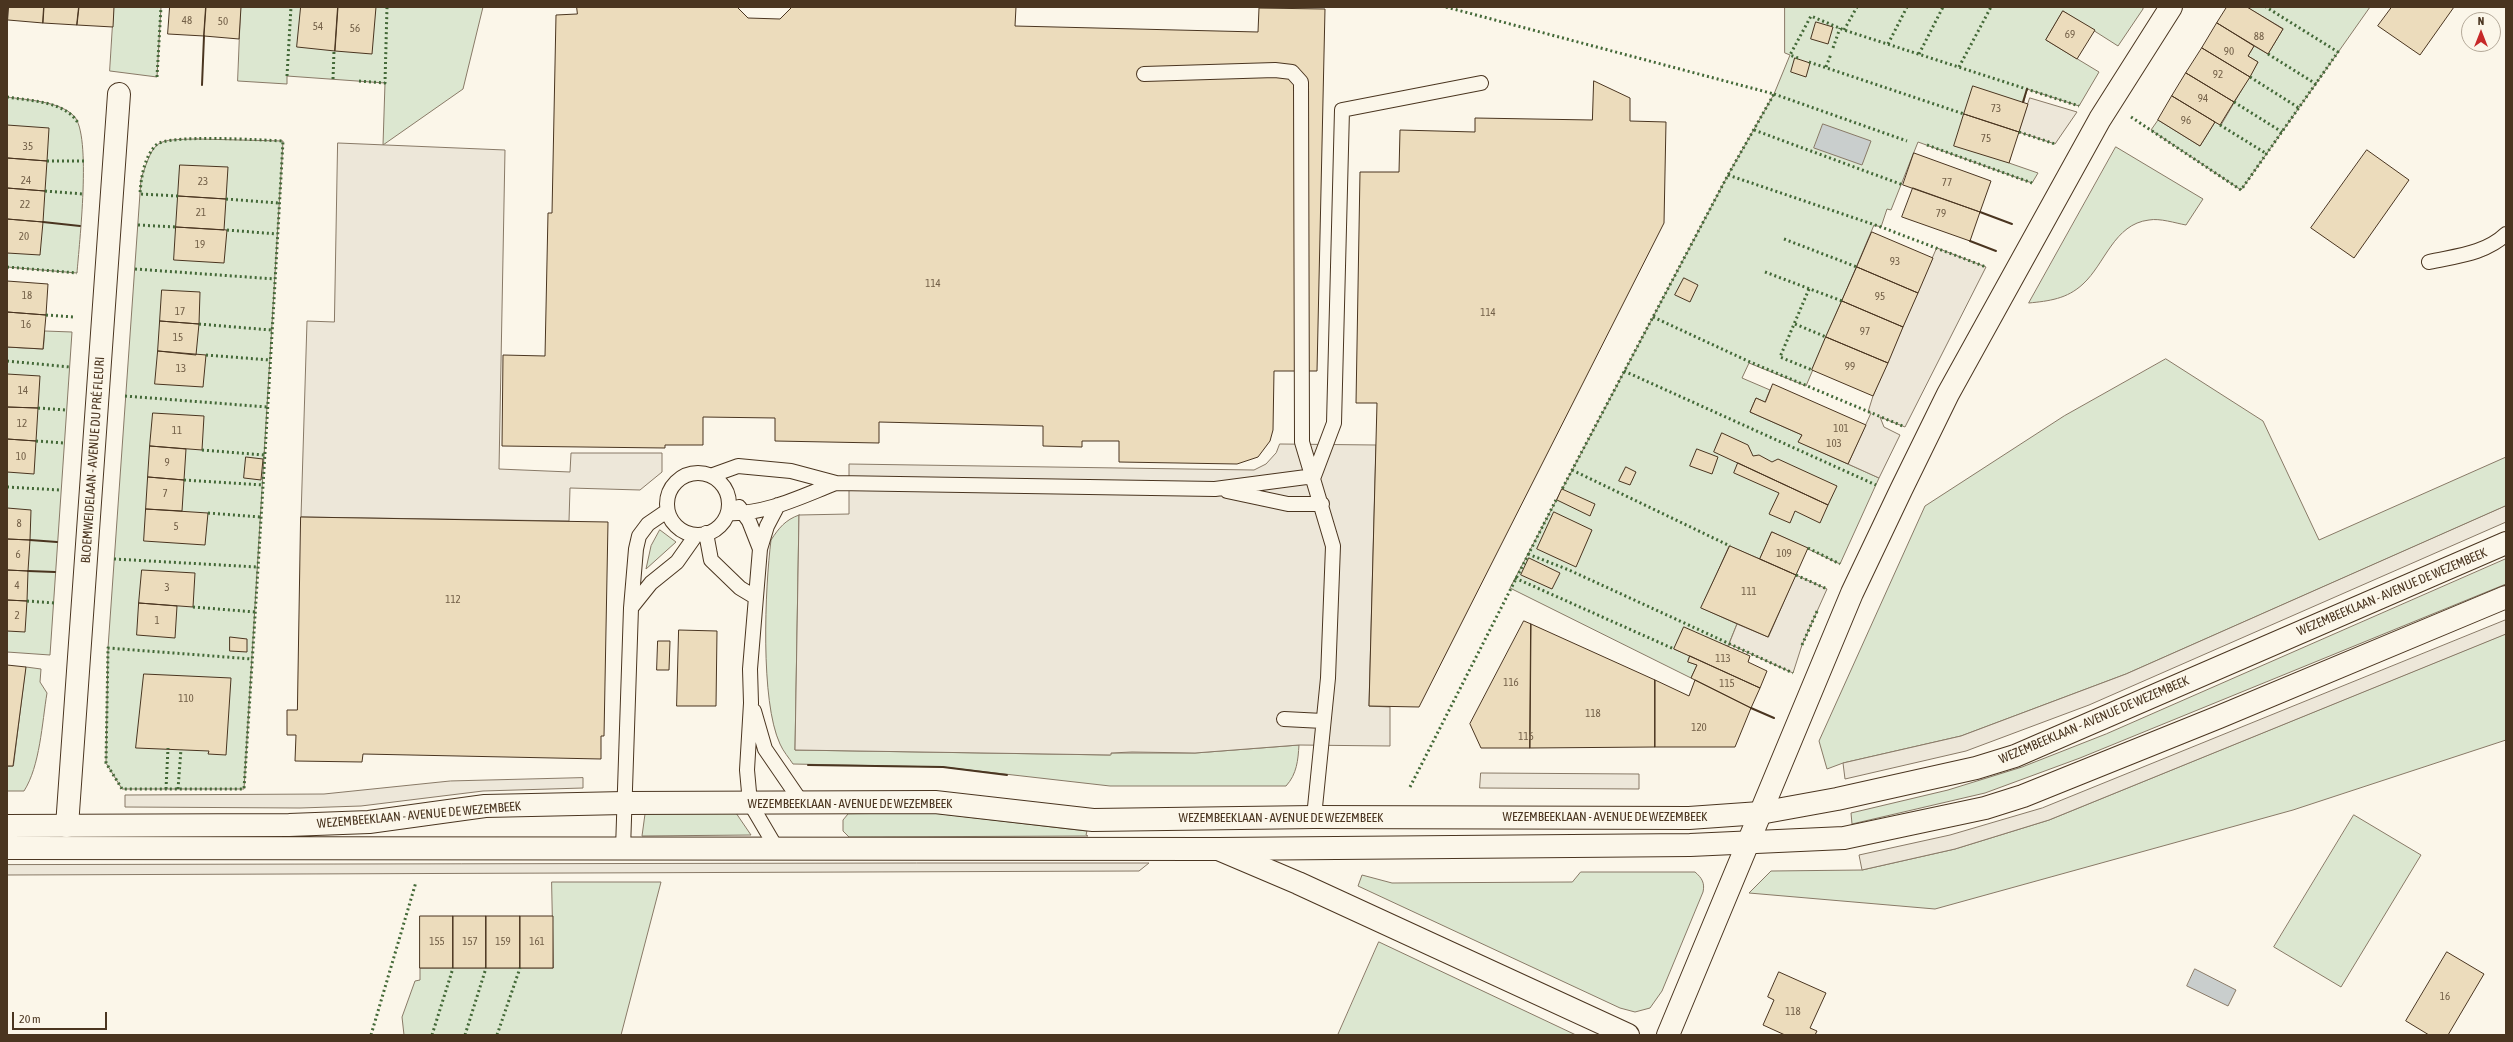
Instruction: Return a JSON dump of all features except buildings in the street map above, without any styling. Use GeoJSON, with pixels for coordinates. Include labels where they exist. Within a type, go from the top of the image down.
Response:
{"type":"FeatureCollection","features":[{"type":"Feature","properties":{"kind":"main road"},"geometry":{"type":"LineString","coordinates":[[1668,1035],[1852,593],[1948,394],[2100,119],[2171,7]]}},
{"type":"Feature","properties":{"kind":"main road","name":"BLOEMWEIDELAAN - AVENUE DU PRÉ FLEURI"},"geometry":{"type":"LineString","coordinates":[[67,826],[119,94]]}},
{"type":"Feature","properties":{"kind":"main road","name":"WEZEMBEEKLAAN - AVENUE DE WEZEMBEEK"},"geometry":{"type":"LineString","coordinates":[[7,826],[289,825],[369,822],[485,806],[624,803],[935,802],[1093,820],[1314,817],[1689,818],[1760,813],[1837,800],[1969,770],[2015,756],[2506,543]]}},
{"type":"Feature","properties":{"kind":"main road","name":"WEZEMBEEKLAAN - AVENUE DE WEZEMBEEK"},"geometry":{"type":"LineString","coordinates":[[7,848],[1218,849],[1747,844],[1844,838],[1986,808],[2023,796],[2190,729],[2506,597]]}},
{"type":"Feature","properties":{"kind":"main road"},"geometry":{"type":"LineString","coordinates":[[1218,849],[1298,883],[1628,1035]]}},
{"type":"Feature","properties":{"kind":"lane"},"geometry":{"type":"LineString","coordinates":[[1144,74],[1275,70],[1292,72],[1301,82],[1302,442],[1314,476],[1333,546],[1328,678],[1314,817]]}},
{"type":"Feature","properties":{"kind":"lane"},"geometry":{"type":"LineString","coordinates":[[1314,476],[1334,423],[1342,110],[1481,83]]}},
{"type":"Feature","properties":{"kind":"lane"},"geometry":{"type":"LineString","coordinates":[[2428,262],[2479,251],[2499,240],[2506,234]]}},
{"type":"Feature","properties":{"kind":"lane"},"geometry":{"type":"LineString","coordinates":[[713,475],[738,466],[790,471],[836,483],[1215,489],[1314,476]]}},
{"type":"Feature","properties":{"kind":"lane"},"geometry":{"type":"LineString","coordinates":[[631,608],[650,583],[677,562],[701,534],[723,522],[728,513],[729,499],[724,485],[713,475],[702,472],[680,478],[672,486],[668,496],[667,511],[676,526],[701,534]]}},
{"type":"Feature","properties":{"kind":"lane"},"geometry":{"type":"LineString","coordinates":[[728,513],[743,513],[778,506],[836,483]]}},
{"type":"Feature","properties":{"kind":"lane"},"geometry":{"type":"LineString","coordinates":[[1215,489],[1288,504],[1322,504]]}},
{"type":"Feature","properties":{"kind":"lane"},"geometry":{"type":"LineString","coordinates":[[727,494],[743,513],[760,549]]}},
{"type":"Feature","properties":{"kind":"lane"},"geometry":{"type":"LineString","coordinates":[[776,849],[750,803],[747,770],[751,703],[750,669],[755,597],[760,572],[760,549],[768,526],[778,506]]}},
{"type":"Feature","properties":{"kind":"lane"},"geometry":{"type":"LineString","coordinates":[[623,849],[631,608],[639,536],[648,524],[667,511]]}},
{"type":"Feature","properties":{"kind":"lane"},"geometry":{"type":"LineString","coordinates":[[701,534],[711,560],[740,588],[755,597]]}},
{"type":"Feature","properties":{"kind":"lane"},"geometry":{"type":"LineString","coordinates":[[751,703],[765,749],[802,803]]}},
{"type":"Feature","properties":{"kind":"lane"},"geometry":{"type":"LineString","coordinates":[[1284,719],[1323,721]]}},
{"type":"Feature","properties":{"kind":"green space"},"geometry":{"type":"Polygon","coordinates":[[[114,7],[161,7],[157,77],[110,71],[114,7]]]}},
{"type":"Feature","properties":{"kind":"green space"},"geometry":{"type":"Polygon","coordinates":[[[241,7],[483,7],[463,89],[383,145],[385,83],[287,76],[287,84],[238,81],[241,7]]]}},
{"type":"Feature","properties":{"kind":"green space"},"geometry":{"type":"Polygon","coordinates":[[[1785,7],[2143,7],[2143,9],[2118,46],[2063,11],[2046,40],[2099,72],[2079,106],[2027,89],[2009,163],[2038,173],[2032,183],[1918,142],[1891,210],[1887,209],[1881,227],[1874,225],[1806,386],[1749,363],[1742,378],[1770,390],[1765,402],[1756,398],[1750,412],[1802,435],[1799,442],[1879,478],[1840,564],[1772,532],[1760,559],[1729,546],[1702,608],[1737,624],[1728,646],[1674,649],[1690,656],[1689,662],[1697,665],[1691,678],[1510,588],[1728,175],[1774,94],[1790,55],[1785,53],[1785,7]]]}},
{"type":"Feature","properties":{"kind":"green space"},"geometry":{"type":"Polygon","coordinates":[[[2247,7],[2370,7],[2241,190],[2151,130],[2158,120],[2200,146],[2215,122],[2221,125],[2258,62],[2248,56],[2254,46],[2268,54],[2283,29],[2247,7]]]}},
{"type":"Feature","properties":{"kind":"green space"},"geometry":{"type":"Polygon","coordinates":[[[7,97],[33,100],[60,107],[74,116],[79,127],[82,145],[83,191],[77,273],[7,267],[7,97]]]}},
{"type":"Feature","properties":{"kind":"green space"},"geometry":{"type":"Polygon","coordinates":[[[197,139],[283,141],[244,789],[122,789],[106,763],[108,648],[141,179],[150,156],[158,144],[172,140],[197,139]]]}},
{"type":"Feature","properties":{"kind":"green space"},"geometry":{"type":"Polygon","coordinates":[[[2116,147],[2203,199],[2186,225],[2158,220],[2149,220],[2137,223],[2127,229],[2119,237],[2111,246],[2091,276],[2077,289],[2058,298],[2029,303],[2116,147]]]}},
{"type":"Feature","properties":{"kind":"green space"},"geometry":{"type":"Polygon","coordinates":[[[45,331],[72,332],[50,655],[7,652],[7,347],[43,349],[45,331]]]}},
{"type":"Feature","properties":{"kind":"green space"},"geometry":{"type":"Polygon","coordinates":[[[2166,359],[2263,421],[2319,540],[2506,457],[2506,506],[2126,674],[1961,736],[1843,763],[1827,769],[1819,741],[1925,506],[2064,416],[2166,359]]]}},
{"type":"Feature","properties":{"kind":"green space"},"geometry":{"type":"Polygon","coordinates":[[[799,515],[795,750],[1110,755],[1111,753],[1195,753],[1299,745],[1293,777],[1286,786],[1110,786],[943,767],[793,764],[781,747],[774,725],[769,701],[766,614],[771,540],[783,525],[790,519],[799,515]]]}},
{"type":"Feature","properties":{"kind":"green space"},"geometry":{"type":"Polygon","coordinates":[[[660,530],[676,542],[646,569],[651,546],[660,530]]]}},
{"type":"Feature","properties":{"kind":"green space"},"geometry":{"type":"Polygon","coordinates":[[[2506,559],[2506,584],[2080,758],[1985,793],[1852,824],[1851,813],[1948,790],[2022,767],[2106,734],[2506,559]]]}},
{"type":"Feature","properties":{"kind":"green space"},"geometry":{"type":"Polygon","coordinates":[[[2506,634],[2506,740],[2293,810],[1935,909],[1749,893],[1771,871],[1862,870],[1955,849],[2049,820],[2506,634]]]}},
{"type":"Feature","properties":{"kind":"green space"},"geometry":{"type":"Polygon","coordinates":[[[26,667],[41,669],[40,682],[47,693],[42,731],[34,769],[24,791],[7,791],[7,766],[13,766],[26,667]]]}},
{"type":"Feature","properties":{"kind":"green space"},"geometry":{"type":"Polygon","coordinates":[[[736,813],[751,835],[642,836],[645,814],[736,813]]]}},
{"type":"Feature","properties":{"kind":"green space"},"geometry":{"type":"Polygon","coordinates":[[[933,813],[1087,831],[1086,835],[1088,836],[849,837],[843,831],[843,820],[848,814],[933,813]]]}},
{"type":"Feature","properties":{"kind":"green space"},"geometry":{"type":"Polygon","coordinates":[[[2354,815],[2421,855],[2341,987],[2274,947],[2354,815]]]}},
{"type":"Feature","properties":{"kind":"green space"},"geometry":{"type":"Polygon","coordinates":[[[1581,872],[1695,872],[1702,881],[1704,886],[1703,892],[1662,991],[1650,1008],[1635,1012],[1620,1008],[1358,886],[1362,875],[1392,883],[1572,882],[1581,872]]]}},
{"type":"Feature","properties":{"kind":"green space"},"geometry":{"type":"Polygon","coordinates":[[[552,882],[661,882],[621,1035],[404,1035],[402,1017],[415,981],[420,980],[420,968],[553,968],[552,882]]]}},
{"type":"Feature","properties":{"kind":"green space"},"geometry":{"type":"Polygon","coordinates":[[[1379,942],[1576,1035],[1338,1035],[1379,942]]]}},
{"type":"Feature","properties":{"kind":"shaded area"},"geometry":{"type":"Polygon","coordinates":[[[2030,98],[2077,112],[2055,144],[2019,132],[2030,98]]]}},
{"type":"Feature","properties":{"kind":"shaded area"},"geometry":{"type":"Polygon","coordinates":[[[1823,124],[1871,141],[1862,165],[1814,148],[1823,124]]]}},
{"type":"Feature","properties":{"kind":"shaded area"},"geometry":{"type":"Polygon","coordinates":[[[338,143],[505,150],[499,469],[570,472],[571,453],[662,453],[662,472],[640,490],[570,488],[569,521],[301,517],[307,321],[334,322],[338,143]]]}},
{"type":"Feature","properties":{"kind":"shaded area"},"geometry":{"type":"Polygon","coordinates":[[[1937,248],[1986,267],[1905,427],[1880,417],[1884,427],[1900,435],[1879,478],[1848,464],[1871,413],[1868,412],[1873,396],[1937,248]]]}},
{"type":"Feature","properties":{"kind":"shaded area"},"geometry":{"type":"Polygon","coordinates":[[[1280,444],[1376,445],[1369,706],[1390,707],[1390,746],[1299,745],[1195,753],[1132,752],[1111,753],[1111,755],[795,750],[799,515],[849,514],[849,464],[1254,470],[1266,464],[1276,453],[1280,444]]]}},
{"type":"Feature","properties":{"kind":"shaded area"},"geometry":{"type":"Polygon","coordinates":[[[2506,506],[2506,522],[2089,705],[1966,751],[1845,779],[1843,763],[1961,736],[2126,674],[2506,506]]]}},
{"type":"Feature","properties":{"kind":"shaded area"},"geometry":{"type":"Polygon","coordinates":[[[1796,575],[1827,589],[1802,645],[1793,673],[1729,644],[1737,624],[1768,637],[1796,575]]]}},
{"type":"Feature","properties":{"kind":"shaded area"},"geometry":{"type":"Polygon","coordinates":[[[2506,620],[2506,634],[2049,820],[1955,849],[1862,870],[1859,855],[1950,835],[2042,808],[2506,620]]]}},
{"type":"Feature","properties":{"kind":"shaded area"},"geometry":{"type":"Polygon","coordinates":[[[1481,773],[1639,774],[1639,789],[1480,788],[1481,773]]]}},
{"type":"Feature","properties":{"kind":"shaded area"},"geometry":{"type":"Polygon","coordinates":[[[583,778],[583,788],[483,791],[361,806],[300,808],[125,807],[125,795],[324,794],[450,781],[583,778]]]}},
{"type":"Feature","properties":{"kind":"shaded area"},"geometry":{"type":"Polygon","coordinates":[[[1149,863],[1139,871],[7,875],[7,865],[1149,863]]]}},
{"type":"Feature","properties":{"kind":"shaded area"},"geometry":{"type":"Polygon","coordinates":[[[2195,969],[2236,990],[2228,1006],[2187,986],[2195,969]]]}},
{"type":"Feature","properties":{"kind":"hedge"},"geometry":{"type":"LineString","coordinates":[[157,77],[161,7]]}},
{"type":"Feature","properties":{"kind":"hedge"},"geometry":{"type":"LineString","coordinates":[[287,76],[291,7]]}},
{"type":"Feature","properties":{"kind":"hedge"},"geometry":{"type":"LineString","coordinates":[[359,81],[385,83],[387,7]]}},
{"type":"Feature","properties":{"kind":"hedge"},"geometry":{"type":"LineString","coordinates":[[1446,7],[1774,94],[1728,175],[1561,491]]}},
{"type":"Feature","properties":{"kind":"hedge"},"geometry":{"type":"LineString","coordinates":[[1844,30],[1857,7]]}},
{"type":"Feature","properties":{"kind":"hedge"},"geometry":{"type":"LineString","coordinates":[[1888,44],[1907,7]]}},
{"type":"Feature","properties":{"kind":"hedge"},"geometry":{"type":"LineString","coordinates":[[1919,54],[1943,7]]}},
{"type":"Feature","properties":{"kind":"hedge"},"geometry":{"type":"LineString","coordinates":[[1959,67],[1991,7]]}},
{"type":"Feature","properties":{"kind":"hedge"},"geometry":{"type":"LineString","coordinates":[[2131,117],[2241,190],[2338,52],[2266,7]]}},
{"type":"Feature","properties":{"kind":"hedge"},"geometry":{"type":"LineString","coordinates":[[1798,58],[1790,55],[1811,16],[1844,30],[2079,106]]}},
{"type":"Feature","properties":{"kind":"hedge"},"geometry":{"type":"LineString","coordinates":[[1833,48],[1840,28]]}},
{"type":"Feature","properties":{"kind":"hedge"},"geometry":{"type":"LineString","coordinates":[[333,79],[334,51]]}},
{"type":"Feature","properties":{"kind":"hedge"},"geometry":{"type":"LineString","coordinates":[[1826,67],[1831,54]]}},
{"type":"Feature","properties":{"kind":"hedge"},"geometry":{"type":"LineString","coordinates":[[2268,54],[2316,84]]}},
{"type":"Feature","properties":{"kind":"hedge"},"geometry":{"type":"LineString","coordinates":[[1809,62],[1964,114]]}},
{"type":"Feature","properties":{"kind":"hedge"},"geometry":{"type":"LineString","coordinates":[[2250,77],[2299,108]]}},
{"type":"Feature","properties":{"kind":"hedge"},"geometry":{"type":"LineString","coordinates":[[1774,94],[1907,141]]}},
{"type":"Feature","properties":{"kind":"hedge"},"geometry":{"type":"LineString","coordinates":[[7,97],[36,101],[56,106],[65,110],[78,123]]}},
{"type":"Feature","properties":{"kind":"hedge"},"geometry":{"type":"LineString","coordinates":[[2234,102],[2282,132]]}},
{"type":"Feature","properties":{"kind":"hedge"},"geometry":{"type":"LineString","coordinates":[[2220,125],[2267,154]]}},
{"type":"Feature","properties":{"kind":"hedge"},"geometry":{"type":"LineString","coordinates":[[1754,130],[1903,185]]}},
{"type":"Feature","properties":{"kind":"hedge"},"geometry":{"type":"LineString","coordinates":[[2019,132],[2055,144]]}},
{"type":"Feature","properties":{"kind":"hedge"},"geometry":{"type":"LineString","coordinates":[[178,196],[140,194],[142,175],[146,162],[156,145],[164,142],[195,139],[283,141],[264,465],[244,789],[122,789],[106,763],[108,648],[252,659]]}},
{"type":"Feature","properties":{"kind":"hedge"},"geometry":{"type":"LineString","coordinates":[[1927,145],[2032,183]]}},
{"type":"Feature","properties":{"kind":"hedge"},"geometry":{"type":"LineString","coordinates":[[47,161],[84,161]]}},
{"type":"Feature","properties":{"kind":"hedge"},"geometry":{"type":"LineString","coordinates":[[1728,175],[1881,227],[1986,267]]}},
{"type":"Feature","properties":{"kind":"hedge"},"geometry":{"type":"LineString","coordinates":[[45,191],[83,194]]}},
{"type":"Feature","properties":{"kind":"hedge"},"geometry":{"type":"LineString","coordinates":[[226,199],[279,203]]}},
{"type":"Feature","properties":{"kind":"hedge"},"geometry":{"type":"LineString","coordinates":[[138,225],[176,227]]}},
{"type":"Feature","properties":{"kind":"hedge"},"geometry":{"type":"LineString","coordinates":[[227,230],[277,234]]}},
{"type":"Feature","properties":{"kind":"hedge"},"geometry":{"type":"LineString","coordinates":[[1784,239],[1857,267]]}},
{"type":"Feature","properties":{"kind":"hedge"},"geometry":{"type":"LineString","coordinates":[[7,267],[77,273]]}},
{"type":"Feature","properties":{"kind":"hedge"},"geometry":{"type":"LineString","coordinates":[[135,269],[275,279]]}},
{"type":"Feature","properties":{"kind":"hedge"},"geometry":{"type":"LineString","coordinates":[[1765,272],[1842,301]]}},
{"type":"Feature","properties":{"kind":"hedge"},"geometry":{"type":"LineString","coordinates":[[1809,289],[1780,357],[1812,370]]}},
{"type":"Feature","properties":{"kind":"hedge"},"geometry":{"type":"LineString","coordinates":[[46,315],[74,317]]}},
{"type":"Feature","properties":{"kind":"hedge"},"geometry":{"type":"LineString","coordinates":[[1653,317],[1750,362],[1905,427]]}},
{"type":"Feature","properties":{"kind":"hedge"},"geometry":{"type":"LineString","coordinates":[[199,324],[271,330]]}},
{"type":"Feature","properties":{"kind":"hedge"},"geometry":{"type":"LineString","coordinates":[[1795,324],[1826,337]]}},
{"type":"Feature","properties":{"kind":"hedge"},"geometry":{"type":"LineString","coordinates":[[206,355],[270,360]]}},
{"type":"Feature","properties":{"kind":"hedge"},"geometry":{"type":"LineString","coordinates":[[7,361],[70,367]]}},
{"type":"Feature","properties":{"kind":"hedge"},"geometry":{"type":"LineString","coordinates":[[1624,371],[1876,485]]}},
{"type":"Feature","properties":{"kind":"hedge"},"geometry":{"type":"LineString","coordinates":[[125,396],[267,407]]}},
{"type":"Feature","properties":{"kind":"hedge"},"geometry":{"type":"LineString","coordinates":[[38,408],[66,410]]}},
{"type":"Feature","properties":{"kind":"hedge"},"geometry":{"type":"LineString","coordinates":[[36,441],[64,443]]}},
{"type":"Feature","properties":{"kind":"hedge"},"geometry":{"type":"LineString","coordinates":[[202,450],[264,455]]}},
{"type":"Feature","properties":{"kind":"hedge"},"geometry":{"type":"LineString","coordinates":[[1572,470],[1730,546]]}},
{"type":"Feature","properties":{"kind":"hedge"},"geometry":{"type":"LineString","coordinates":[[184,480],[263,485]]}},
{"type":"Feature","properties":{"kind":"hedge"},"geometry":{"type":"LineString","coordinates":[[7,487],[60,490]]}},
{"type":"Feature","properties":{"kind":"hedge"},"geometry":{"type":"LineString","coordinates":[[1410,787],[1557,498]]}},
{"type":"Feature","properties":{"kind":"hedge"},"geometry":{"type":"LineString","coordinates":[[208,513],[261,517]]}},
{"type":"Feature","properties":{"kind":"hedge"},"geometry":{"type":"LineString","coordinates":[[1808,548],[1840,564]]}},
{"type":"Feature","properties":{"kind":"hedge"},"geometry":{"type":"LineString","coordinates":[[1528,554],[1569,570],[1793,673]]}},
{"type":"Feature","properties":{"kind":"hedge"},"geometry":{"type":"LineString","coordinates":[[114,559],[257,567]]}},
{"type":"Feature","properties":{"kind":"hedge"},"geometry":{"type":"LineString","coordinates":[[1796,575],[1827,589]]}},
{"type":"Feature","properties":{"kind":"hedge"},"geometry":{"type":"LineString","coordinates":[[1515,578],[1674,649]]}},
{"type":"Feature","properties":{"kind":"hedge"},"geometry":{"type":"LineString","coordinates":[[27,601],[54,603]]}},
{"type":"Feature","properties":{"kind":"hedge"},"geometry":{"type":"LineString","coordinates":[[193,607],[255,612]]}},
{"type":"Feature","properties":{"kind":"hedge"},"geometry":{"type":"LineString","coordinates":[[1802,645],[1818,609]]}},
{"type":"Feature","properties":{"kind":"hedge"},"geometry":{"type":"LineString","coordinates":[[166,789],[168,748]]}},
{"type":"Feature","properties":{"kind":"hedge"},"geometry":{"type":"LineString","coordinates":[[178,789],[181,749]]}},
{"type":"Feature","properties":{"kind":"hedge"},"geometry":{"type":"LineString","coordinates":[[371,1035],[416,882]]}},
{"type":"Feature","properties":{"kind":"hedge"},"geometry":{"type":"LineString","coordinates":[[432,1035],[453,968]]}},
{"type":"Feature","properties":{"kind":"hedge"},"geometry":{"type":"LineString","coordinates":[[465,1035],[486,968]]}},
{"type":"Feature","properties":{"kind":"hedge"},"geometry":{"type":"LineString","coordinates":[[497,1035],[520,968]]}},
{"type":"Feature","properties":{"kind":"wall"},"geometry":{"type":"LineString","coordinates":[[202,85],[204,36]]}},
{"type":"Feature","properties":{"kind":"wall"},"geometry":{"type":"LineString","coordinates":[[2023,102],[2027,89]]}},
{"type":"Feature","properties":{"kind":"wall"},"geometry":{"type":"LineString","coordinates":[[1980,212],[2012,224]]}},
{"type":"Feature","properties":{"kind":"wall"},"geometry":{"type":"LineString","coordinates":[[43,222],[80,226]]}},
{"type":"Feature","properties":{"kind":"wall"},"geometry":{"type":"LineString","coordinates":[[1970,241],[1996,251]]}},
{"type":"Feature","properties":{"kind":"wall"},"geometry":{"type":"LineString","coordinates":[[30,540],[57,542]]}},
{"type":"Feature","properties":{"kind":"wall"},"geometry":{"type":"LineString","coordinates":[[28,571],[55,572]]}},
{"type":"Feature","properties":{"kind":"wall"},"geometry":{"type":"LineString","coordinates":[[1751,708],[1774,718]]}},
{"type":"Feature","properties":{"kind":"wall"},"geometry":{"type":"LineString","coordinates":[[808,765],[943,767],[1007,775]]}}]}
